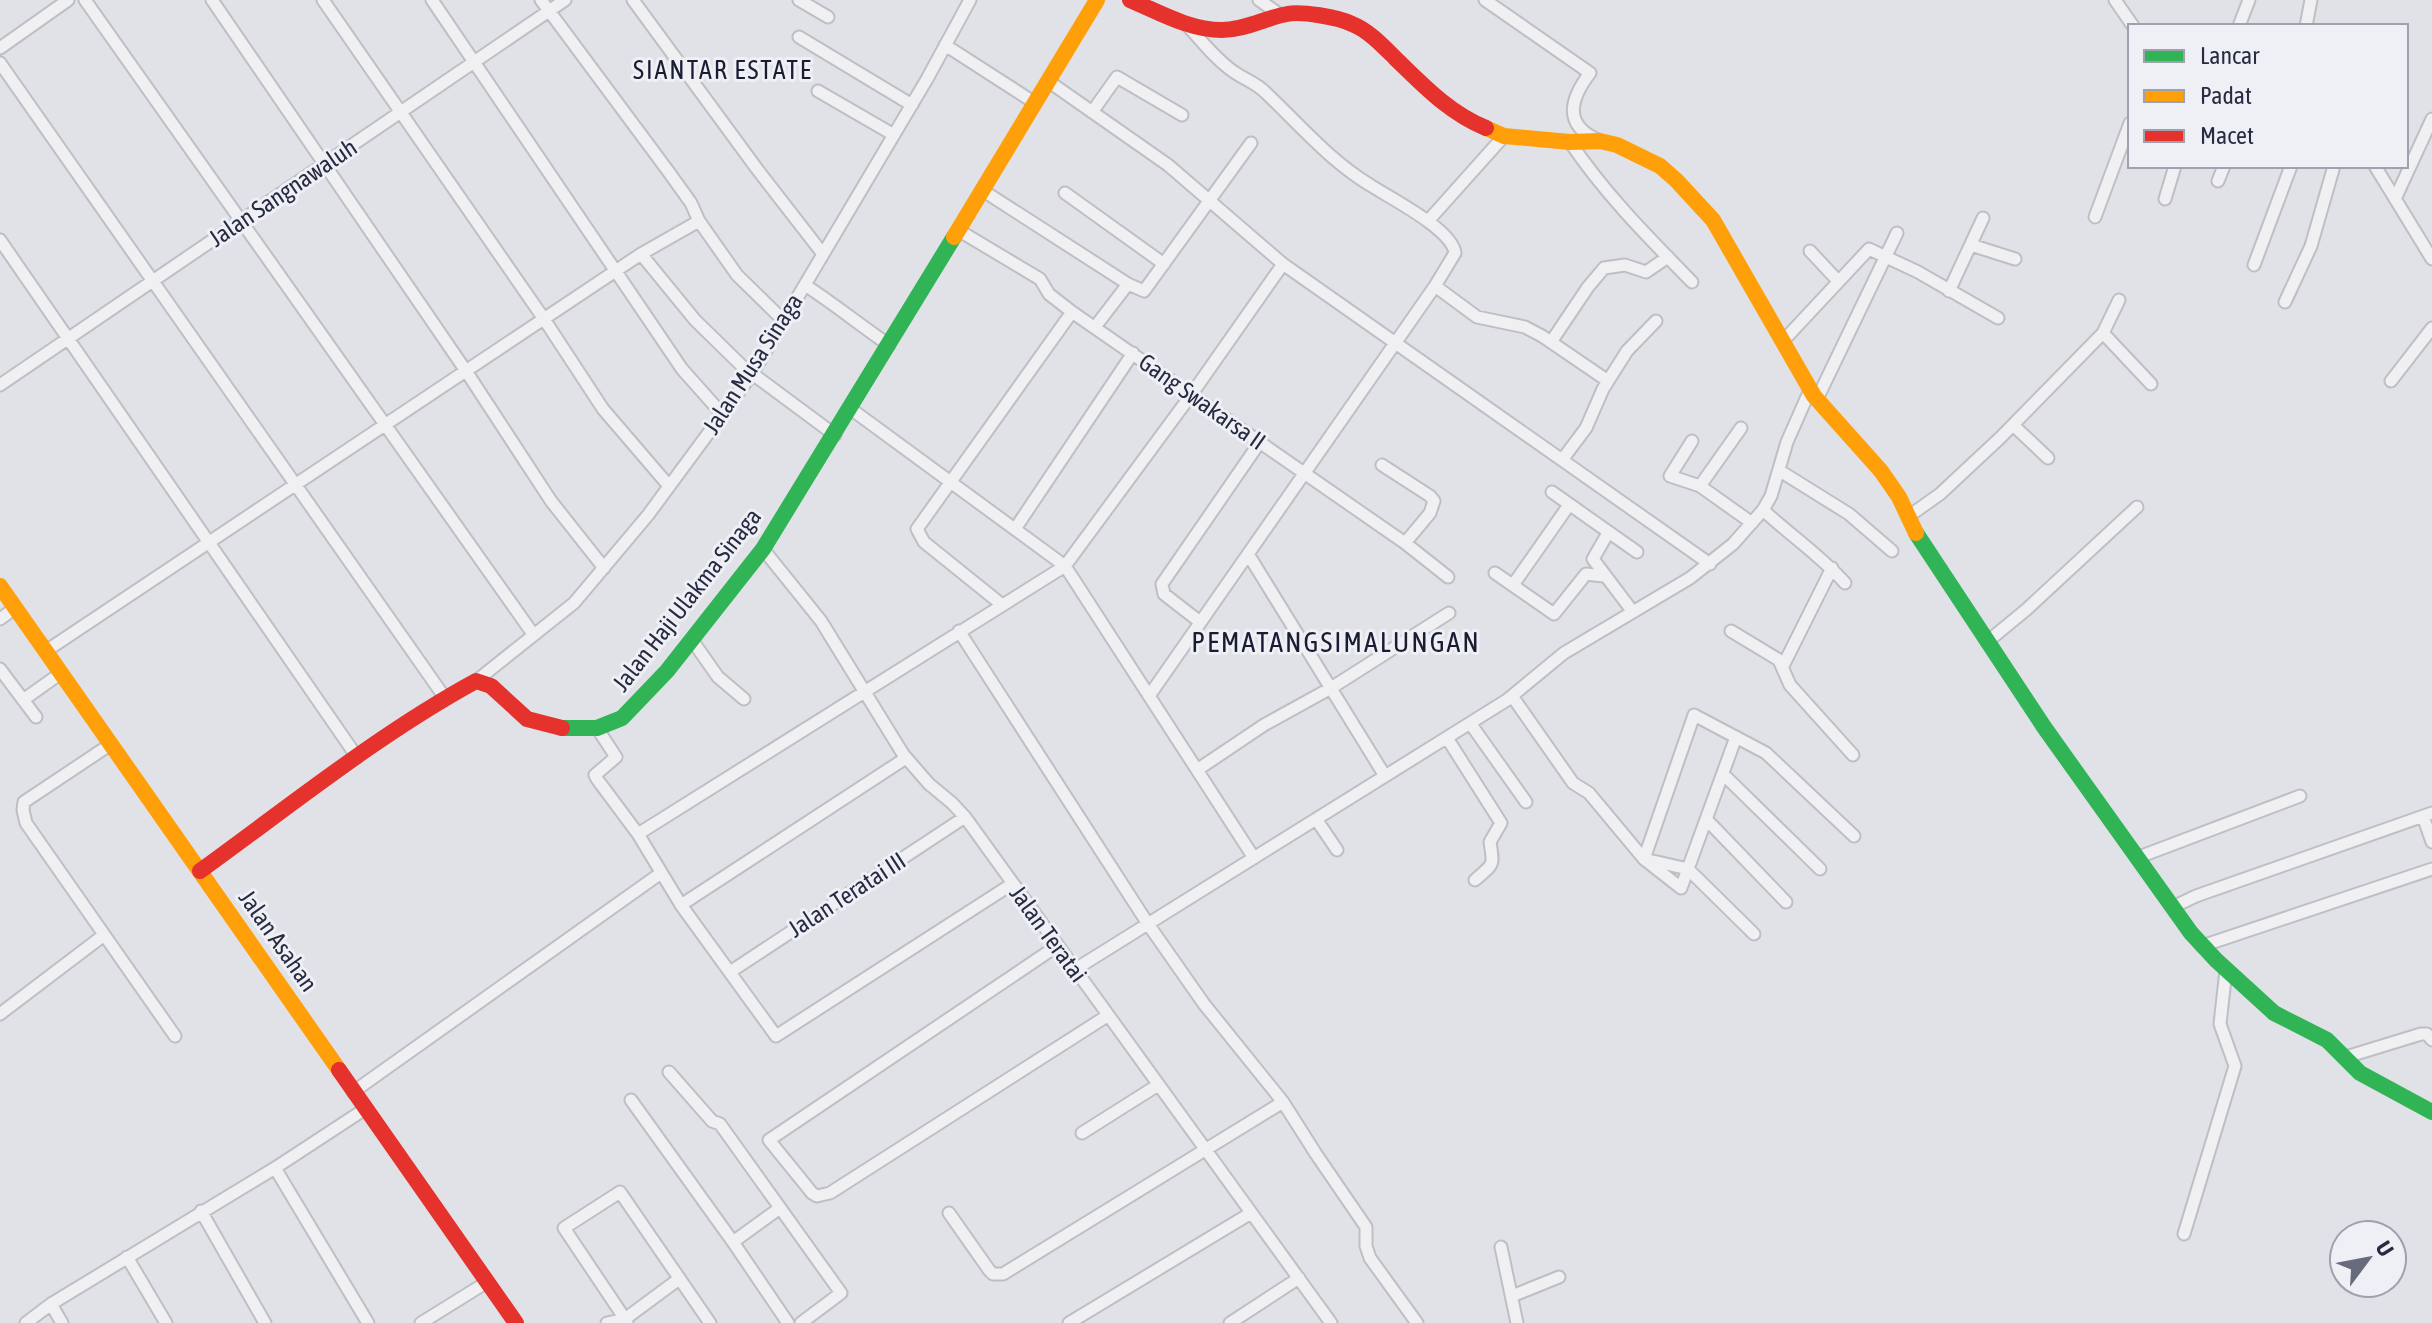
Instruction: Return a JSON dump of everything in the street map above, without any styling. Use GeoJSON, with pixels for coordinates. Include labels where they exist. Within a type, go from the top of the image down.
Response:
{"type":"FeatureCollection","features":[{"type":"Feature","properties":{"kind":"main road","name":"Jalan Haji Ulakma Sinaga"},"geometry":{"type":"LineString","coordinates":[[597,728],[622,718],[632,709],[692,640],[763,549],[851,409],[1097,0]]}},
{"type":"Feature","properties":{"kind":"main road"},"geometry":{"type":"LineString","coordinates":[[1130,0],[1207,29],[1245,27],[1279,14],[1299,13],[1354,24],[1383,46],[1441,102],[1471,122],[1504,136],[1570,142],[1600,141],[1617,145],[1660,166],[1696,199],[1713,220],[1813,395],[1881,471],[1899,497],[1918,538],[2044,727],[2202,946],[2274,1013],[2327,1040],[2360,1073],[2432,1112]]}},
{"type":"Feature","properties":{"kind":"main road","name":"Jalan Asahan"},"geometry":{"type":"LineString","coordinates":[[0,586],[516,1323]]}},
{"type":"Feature","properties":{"kind":"main road"},"geometry":{"type":"LineString","coordinates":[[200,871],[357,757],[476,681],[491,686],[527,719],[563,728],[597,728]]}},
{"type":"Feature","properties":{"kind":"street"},"geometry":{"type":"LineString","coordinates":[[0,48],[68,0]]}},
{"type":"Feature","properties":{"kind":"street"},"geometry":{"type":"LineString","coordinates":[[85,0],[533,634]]}},
{"type":"Feature","properties":{"kind":"street"},"geometry":{"type":"LineString","coordinates":[[212,0],[466,371],[551,501],[604,568]]}},
{"type":"Feature","properties":{"kind":"street"},"geometry":{"type":"LineString","coordinates":[[323,0],[610,419],[669,486]]}},
{"type":"Feature","properties":{"kind":"street"},"geometry":{"type":"LineString","coordinates":[[432,0],[682,369],[722,414]]}},
{"type":"Feature","properties":{"kind":"street"},"geometry":{"type":"LineString","coordinates":[[541,0],[668,171],[691,203],[699,221],[749,289],[784,321]]}},
{"type":"Feature","properties":{"kind":"street","name":"Jalan Sangnawaluh"},"geometry":{"type":"LineString","coordinates":[[0,385],[565,0]]}},
{"type":"Feature","properties":{"kind":"street"},"geometry":{"type":"LineString","coordinates":[[633,0],[823,254]]}},
{"type":"Feature","properties":{"kind":"street"},"geometry":{"type":"LineString","coordinates":[[799,0],[828,17]]}},
{"type":"Feature","properties":{"kind":"street","name":"Jalan Musa Sinaga"},"geometry":{"type":"LineString","coordinates":[[476,681],[574,603],[669,486],[752,374],[912,105],[970,0]]}},
{"type":"Feature","properties":{"kind":"street"},"geometry":{"type":"LineString","coordinates":[[1259,0],[1279,14]]}},
{"type":"Feature","properties":{"kind":"street"},"geometry":{"type":"LineString","coordinates":[[1485,0],[1590,73],[1573,96],[1572,108],[1579,128],[1600,141]]}},
{"type":"Feature","properties":{"kind":"street"},"geometry":{"type":"LineString","coordinates":[[2115,0],[2132,24]]}},
{"type":"Feature","properties":{"kind":"street"},"geometry":{"type":"LineString","coordinates":[[2240,24],[2249,0]]}},
{"type":"Feature","properties":{"kind":"street"},"geometry":{"type":"LineString","coordinates":[[2306,24],[2311,0]]}},
{"type":"Feature","properties":{"kind":"street"},"geometry":{"type":"LineString","coordinates":[[1149,696],[1455,253],[1454,248],[1428,221],[1346,170],[1320,149],[1263,89],[1228,67],[1183,22]]}},
{"type":"Feature","properties":{"kind":"street"},"geometry":{"type":"LineString","coordinates":[[799,37],[912,105]]}},
{"type":"Feature","properties":{"kind":"street"},"geometry":{"type":"LineString","coordinates":[[945,45],[1035,103]]}},
{"type":"Feature","properties":{"kind":"street"},"geometry":{"type":"LineString","coordinates":[[0,63],[445,698]]}},
{"type":"Feature","properties":{"kind":"street"},"geometry":{"type":"LineString","coordinates":[[1092,112],[1117,77],[1182,115]]}},
{"type":"Feature","properties":{"kind":"street"},"geometry":{"type":"LineString","coordinates":[[1048,81],[1168,165],[1283,264],[1710,564]]}},
{"type":"Feature","properties":{"kind":"street"},"geometry":{"type":"LineString","coordinates":[[818,91],[894,135]]}},
{"type":"Feature","properties":{"kind":"street"},"geometry":{"type":"LineString","coordinates":[[2395,199],[2432,119]]}},
{"type":"Feature","properties":{"kind":"street"},"geometry":{"type":"LineString","coordinates":[[2095,217],[2128,128]]}},
{"type":"Feature","properties":{"kind":"street"},"geometry":{"type":"LineString","coordinates":[[1428,221],[1504,136]]}},
{"type":"Feature","properties":{"kind":"street"},"geometry":{"type":"LineString","coordinates":[[1570,142],[1590,173],[1622,211],[1692,282]]}},
{"type":"Feature","properties":{"kind":"street"},"geometry":{"type":"LineString","coordinates":[[982,190],[1128,284],[1144,291],[1251,143]]}},
{"type":"Feature","properties":{"kind":"street"},"geometry":{"type":"LineString","coordinates":[[2165,199],[2174,168]]}},
{"type":"Feature","properties":{"kind":"street"},"geometry":{"type":"LineString","coordinates":[[2218,181],[2223,168]]}},
{"type":"Feature","properties":{"kind":"street"},"geometry":{"type":"LineString","coordinates":[[2254,265],[2290,168]]}},
{"type":"Feature","properties":{"kind":"street"},"geometry":{"type":"LineString","coordinates":[[2285,302],[2311,246],[2333,168]]}},
{"type":"Feature","properties":{"kind":"street"},"geometry":{"type":"LineString","coordinates":[[2376,168],[2432,259]]}},
{"type":"Feature","properties":{"kind":"street"},"geometry":{"type":"LineString","coordinates":[[1065,193],[1164,264]]}},
{"type":"Feature","properties":{"kind":"street"},"geometry":{"type":"LineString","coordinates":[[1949,291],[1983,218]]}},
{"type":"Feature","properties":{"kind":"street"},"geometry":{"type":"LineString","coordinates":[[46,651],[641,254],[699,221]]}},
{"type":"Feature","properties":{"kind":"street","name":"Gang Swakarsa II"},"geometry":{"type":"LineString","coordinates":[[958,230],[1040,279],[1049,294],[1072,312],[1405,543],[1448,577]]}},
{"type":"Feature","properties":{"kind":"street"},"geometry":{"type":"LineString","coordinates":[[1074,970],[1512,696],[1564,653],[1710,564],[1733,544],[1763,510],[1771,496],[1787,442],[1897,233]]}},
{"type":"Feature","properties":{"kind":"street"},"geometry":{"type":"LineString","coordinates":[[0,240],[357,757]]}},
{"type":"Feature","properties":{"kind":"street"},"geometry":{"type":"LineString","coordinates":[[1971,245],[2015,259]]}},
{"type":"Feature","properties":{"kind":"street"},"geometry":{"type":"LineString","coordinates":[[1784,340],[1869,249],[1998,318]]}},
{"type":"Feature","properties":{"kind":"street"},"geometry":{"type":"LineString","coordinates":[[1810,251],[1838,281]]}},
{"type":"Feature","properties":{"kind":"street"},"geometry":{"type":"LineString","coordinates":[[641,254],[695,320],[752,374],[835,435]]}},
{"type":"Feature","properties":{"kind":"street"},"geometry":{"type":"LineString","coordinates":[[1551,342],[1596,274],[1604,268],[1625,265],[1646,272],[1668,257]]}},
{"type":"Feature","properties":{"kind":"street"},"geometry":{"type":"LineString","coordinates":[[638,834],[1065,566],[1283,264]]}},
{"type":"Feature","properties":{"kind":"street"},"geometry":{"type":"LineString","coordinates":[[1095,327],[1128,284]]}},
{"type":"Feature","properties":{"kind":"street"},"geometry":{"type":"LineString","coordinates":[[805,285],[889,345]]}},
{"type":"Feature","properties":{"kind":"street"},"geometry":{"type":"LineString","coordinates":[[1435,286],[1477,317],[1525,327],[1608,381]]}},
{"type":"Feature","properties":{"kind":"street"},"geometry":{"type":"LineString","coordinates":[[1909,516],[1956,481],[2103,333],[2119,300]]}},
{"type":"Feature","properties":{"kind":"street"},"geometry":{"type":"LineString","coordinates":[[1001,604],[917,533],[1072,312]]}},
{"type":"Feature","properties":{"kind":"street"},"geometry":{"type":"LineString","coordinates":[[1562,460],[1586,428],[1608,381],[1627,351],[1656,321]]}},
{"type":"Feature","properties":{"kind":"street"},"geometry":{"type":"LineString","coordinates":[[2391,381],[2432,328]]}},
{"type":"Feature","properties":{"kind":"street"},"geometry":{"type":"LineString","coordinates":[[2103,333],[2151,384]]}},
{"type":"Feature","properties":{"kind":"street"},"geometry":{"type":"LineString","coordinates":[[1015,529],[1133,353]]}},
{"type":"Feature","properties":{"kind":"street"},"geometry":{"type":"LineString","coordinates":[[851,409],[1065,566],[1254,858]]}},
{"type":"Feature","properties":{"kind":"street"},"geometry":{"type":"LineString","coordinates":[[2013,425],[2048,458]]}},
{"type":"Feature","properties":{"kind":"street"},"geometry":{"type":"LineString","coordinates":[[1700,486],[1741,428]]}},
{"type":"Feature","properties":{"kind":"street"},"geometry":{"type":"LineString","coordinates":[[1692,441],[1670,476],[1700,486],[1752,523]]}},
{"type":"Feature","properties":{"kind":"street"},"geometry":{"type":"LineString","coordinates":[[1200,622],[1164,594],[1162,584],[1260,442]]}},
{"type":"Feature","properties":{"kind":"street"},"geometry":{"type":"LineString","coordinates":[[1382,465],[1434,501],[1430,513],[1405,543]]}},
{"type":"Feature","properties":{"kind":"street"},"geometry":{"type":"LineString","coordinates":[[1780,471],[1849,514],[1892,551]]}},
{"type":"Feature","properties":{"kind":"street"},"geometry":{"type":"LineString","coordinates":[[1552,492],[1637,552]]}},
{"type":"Feature","properties":{"kind":"street"},"geometry":{"type":"LineString","coordinates":[[1513,585],[1569,505]]}},
{"type":"Feature","properties":{"kind":"street"},"geometry":{"type":"LineString","coordinates":[[1987,642],[2137,507]]}},
{"type":"Feature","properties":{"kind":"street"},"geometry":{"type":"LineString","coordinates":[[1763,510],[1832,568],[1845,583]]}},
{"type":"Feature","properties":{"kind":"street"},"geometry":{"type":"LineString","coordinates":[[1608,533],[1593,559],[1633,612]]}},
{"type":"Feature","properties":{"kind":"street","name":"Jalan Teratai"},"geometry":{"type":"LineString","coordinates":[[763,549],[816,613],[906,758],[965,817],[1331,1323]]}},
{"type":"Feature","properties":{"kind":"street"},"geometry":{"type":"LineString","coordinates":[[1248,554],[1385,776]]}},
{"type":"Feature","properties":{"kind":"street"},"geometry":{"type":"LineString","coordinates":[[1783,666],[1832,568]]}},
{"type":"Feature","properties":{"kind":"street"},"geometry":{"type":"LineString","coordinates":[[1495,573],[1554,614],[1586,574],[1603,576]]}},
{"type":"Feature","properties":{"kind":"street"},"geometry":{"type":"LineString","coordinates":[[0,619],[15,608]]}},
{"type":"Feature","properties":{"kind":"street"},"geometry":{"type":"LineString","coordinates":[[1197,770],[1264,725],[1331,688],[1449,613]]}},
{"type":"Feature","properties":{"kind":"street"},"geometry":{"type":"LineString","coordinates":[[959,631],[1148,924],[1204,1004],[1283,1102],[1366,1227],[1366,1246],[1370,1258],[1417,1323]]}},
{"type":"Feature","properties":{"kind":"street"},"geometry":{"type":"LineString","coordinates":[[1731,631],[1774,655],[1783,666],[1790,685],[1853,755]]}},
{"type":"Feature","properties":{"kind":"street"},"geometry":{"type":"LineString","coordinates":[[692,640],[718,677],[744,699]]}},
{"type":"Feature","properties":{"kind":"street"},"geometry":{"type":"LineString","coordinates":[[0,669],[36,717]]}},
{"type":"Feature","properties":{"kind":"street"},"geometry":{"type":"LineString","coordinates":[[23,700],[61,673]]}},
{"type":"Feature","properties":{"kind":"street"},"geometry":{"type":"LineString","coordinates":[[1512,696],[1573,783],[1589,793],[1644,859],[1681,888],[1736,737]]}},
{"type":"Feature","properties":{"kind":"street"},"geometry":{"type":"LineString","coordinates":[[1644,859],[1694,715],[1766,753],[1854,836]]}},
{"type":"Feature","properties":{"kind":"street"},"geometry":{"type":"LineString","coordinates":[[1470,723],[1526,802]]}},
{"type":"Feature","properties":{"kind":"street"},"geometry":{"type":"LineString","coordinates":[[597,728],[616,757],[595,775],[638,834],[681,905],[776,1036],[1012,884]]}},
{"type":"Feature","properties":{"kind":"street"},"geometry":{"type":"LineString","coordinates":[[1447,738],[1501,820],[1490,842],[1494,858],[1492,864],[1475,880]]}},
{"type":"Feature","properties":{"kind":"street"},"geometry":{"type":"LineString","coordinates":[[111,744],[24,802],[23,810],[26,823],[175,1036]]}},
{"type":"Feature","properties":{"kind":"street"},"geometry":{"type":"LineString","coordinates":[[681,905],[906,758]]}},
{"type":"Feature","properties":{"kind":"street"},"geometry":{"type":"LineString","coordinates":[[1723,774],[1820,869]]}},
{"type":"Feature","properties":{"kind":"street"},"geometry":{"type":"LineString","coordinates":[[2139,857],[2300,796]]}},
{"type":"Feature","properties":{"kind":"street"},"geometry":{"type":"LineString","coordinates":[[2173,907],[2196,896],[2428,815],[2432,842]]}},
{"type":"Feature","properties":{"kind":"street","name":"Jalan Teratai III"},"geometry":{"type":"LineString","coordinates":[[730,972],[965,817]]}},
{"type":"Feature","properties":{"kind":"street"},"geometry":{"type":"LineString","coordinates":[[1316,819],[1337,850]]}},
{"type":"Feature","properties":{"kind":"street"},"geometry":{"type":"LineString","coordinates":[[1706,819],[1786,902]]}},
{"type":"Feature","properties":{"kind":"street"},"geometry":{"type":"LineString","coordinates":[[1644,859],[1688,869],[1754,934]]}},
{"type":"Feature","properties":{"kind":"street"},"geometry":{"type":"LineString","coordinates":[[2202,946],[2432,869]]}},
{"type":"Feature","properties":{"kind":"street"},"geometry":{"type":"LineString","coordinates":[[353,1092],[661,873]]}},
{"type":"Feature","properties":{"kind":"street"},"geometry":{"type":"LineString","coordinates":[[0,1014],[104,935]]}},
{"type":"Feature","properties":{"kind":"street"},"geometry":{"type":"LineString","coordinates":[[1057,946],[769,1140],[806,1187],[817,1196],[823,1195],[1107,1016]]}},
{"type":"Feature","properties":{"kind":"street"},"geometry":{"type":"LineString","coordinates":[[2184,1234],[2235,1066],[2220,1024],[2226,970]]}},
{"type":"Feature","properties":{"kind":"street"},"geometry":{"type":"LineString","coordinates":[[2346,1057],[2421,1034],[2427,1034],[2432,1040]]}},
{"type":"Feature","properties":{"kind":"street"},"geometry":{"type":"LineString","coordinates":[[669,1072],[712,1121],[720,1124],[841,1293],[801,1323]]}},
{"type":"Feature","properties":{"kind":"street"},"geometry":{"type":"LineString","coordinates":[[1082,1133],[1158,1085]]}},
{"type":"Feature","properties":{"kind":"street"},"geometry":{"type":"LineString","coordinates":[[631,1100],[788,1323]]}},
{"type":"Feature","properties":{"kind":"street"},"geometry":{"type":"LineString","coordinates":[[949,1213],[989,1270],[993,1274],[1003,1274],[1283,1102]]}},
{"type":"Feature","properties":{"kind":"street"},"geometry":{"type":"LineString","coordinates":[[26,1323],[51,1304],[275,1168],[365,1109]]}},
{"type":"Feature","properties":{"kind":"street"},"geometry":{"type":"LineString","coordinates":[[275,1168],[368,1323]]}},
{"type":"Feature","properties":{"kind":"street"},"geometry":{"type":"LineString","coordinates":[[625,1322],[564,1228],[620,1192],[710,1323]]}},
{"type":"Feature","properties":{"kind":"street"},"geometry":{"type":"LineString","coordinates":[[733,1242],[780,1208]]}},
{"type":"Feature","properties":{"kind":"street"},"geometry":{"type":"LineString","coordinates":[[201,1211],[265,1323]]}},
{"type":"Feature","properties":{"kind":"street"},"geometry":{"type":"LineString","coordinates":[[1069,1323],[1251,1213]]}},
{"type":"Feature","properties":{"kind":"street"},"geometry":{"type":"LineString","coordinates":[[1501,1247],[1517,1323]]}},
{"type":"Feature","properties":{"kind":"street"},"geometry":{"type":"LineString","coordinates":[[127,1257],[166,1323]]}},
{"type":"Feature","properties":{"kind":"street"},"geometry":{"type":"LineString","coordinates":[[1512,1296],[1559,1277]]}},
{"type":"Feature","properties":{"kind":"street"},"geometry":{"type":"LineString","coordinates":[[1230,1323],[1299,1278]]}},
{"type":"Feature","properties":{"kind":"street"},"geometry":{"type":"LineString","coordinates":[[607,1323],[625,1322],[679,1279]]}},
{"type":"Feature","properties":{"kind":"street"},"geometry":{"type":"LineString","coordinates":[[421,1323],[487,1282]]}},
{"type":"Feature","properties":{"kind":"street"},"geometry":{"type":"LineString","coordinates":[[51,1304],[62,1323]]}},
{"type":"Feature","properties":{"kind":"traffic: fast"},"geometry":{"type":"LineString","coordinates":[[562,728],[597,728],[622,718],[667,671],[763,549],[954,237]]}},
{"type":"Feature","properties":{"kind":"traffic: fast"},"geometry":{"type":"LineString","coordinates":[[1916,533],[2044,727],[2191,933],[2274,1013],[2327,1040],[2360,1073],[2432,1112]]}},
{"type":"Feature","properties":{"kind":"traffic: slow"},"geometry":{"type":"LineString","coordinates":[[954,237],[1097,0]]}},
{"type":"Feature","properties":{"kind":"traffic: slow"},"geometry":{"type":"LineString","coordinates":[[1486,128],[1504,136],[1570,142],[1600,141],[1617,145],[1660,166],[1676,180],[1713,220],[1814,396],[1881,471],[1899,497],[1916,533]]}},
{"type":"Feature","properties":{"kind":"traffic: slow"},"geometry":{"type":"LineString","coordinates":[[0,586],[339,1070]]}},
{"type":"Feature","properties":{"kind":"traffic: jam"},"geometry":{"type":"LineString","coordinates":[[1130,0],[1174,20],[1210,29],[1239,28],[1293,13],[1346,21],[1375,39],[1448,106],[1486,128]]}},
{"type":"Feature","properties":{"kind":"traffic: jam"},"geometry":{"type":"LineString","coordinates":[[200,871],[370,747],[476,681],[491,686],[527,719],[562,728]]}},
{"type":"Feature","properties":{"kind":"traffic: jam"},"geometry":{"type":"LineString","coordinates":[[339,1070],[516,1323]]}},
{"type":"Feature","properties":{"kind":"district","name":"SIANTAR ESTATE"},"geometry":{"type":"Point","coordinates":[723,70]}},
{"type":"Feature","properties":{"kind":"district","name":"PEMATANGSIMALUNGAN"},"geometry":{"type":"Point","coordinates":[1336,642]}}]}
